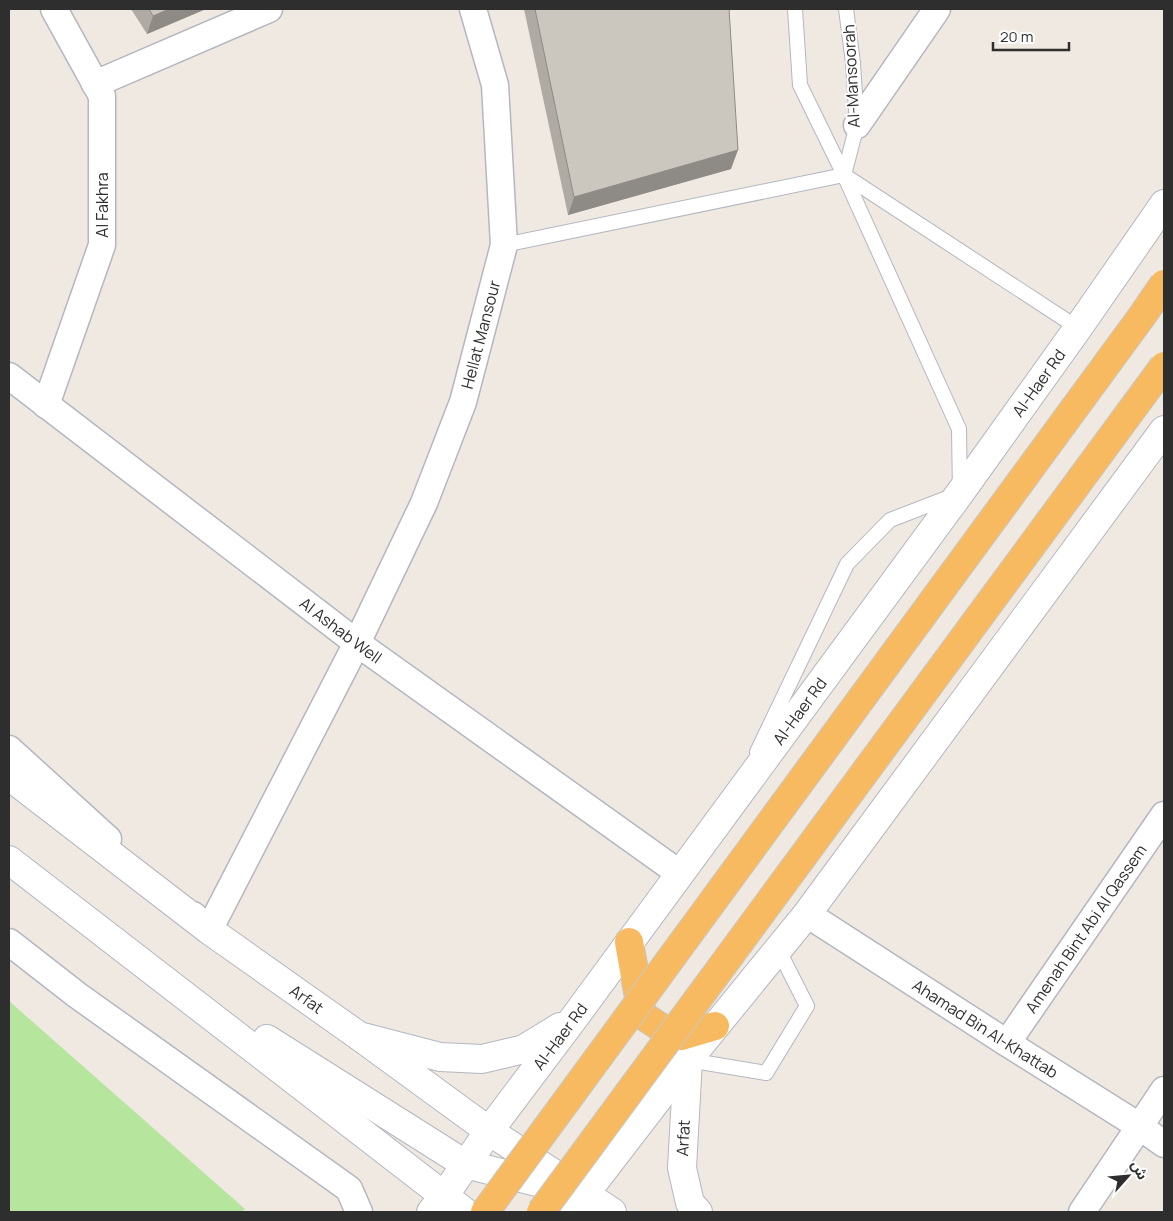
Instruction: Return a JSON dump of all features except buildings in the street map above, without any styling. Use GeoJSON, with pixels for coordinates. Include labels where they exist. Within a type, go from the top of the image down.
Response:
{"type":"FeatureCollection","features":[{"type":"Feature","properties":{"kind":"highway"},"geometry":{"type":"LineString","coordinates":[[485,1212],[1164,284]]}},
{"type":"Feature","properties":{"kind":"highway"},"geometry":{"type":"LineString","coordinates":[[540,1212],[1164,366]]}},
{"type":"Feature","properties":{"kind":"highway"},"geometry":{"type":"LineString","coordinates":[[630,942],[642,1015],[672,1034],[681,1036],[715,1026]]}},
{"type":"Feature","properties":{"kind":"street","name":"Al Fakhra"},"geometry":{"type":"LineString","coordinates":[[46,405],[102,245],[102,96],[54,9]]}},
{"type":"Feature","properties":{"kind":"street"},"geometry":{"type":"LineString","coordinates":[[95,84],[269,9]]}},
{"type":"Feature","properties":{"kind":"street","name":"Hellat Mansour"},"geometry":{"type":"LineString","coordinates":[[208,930],[358,643],[424,503],[463,402],[504,245],[495,84],[473,9]]}},
{"type":"Feature","properties":{"kind":"street"},"geometry":{"type":"LineString","coordinates":[[857,125],[937,9]]}},
{"type":"Feature","properties":{"kind":"street","name":"Al-Haer Rd"},"geometry":{"type":"LineString","coordinates":[[437,1204],[960,492],[1164,204]]}},
{"type":"Feature","properties":{"kind":"street","name":"Al Ashab Well"},"geometry":{"type":"LineString","coordinates":[[9,376],[358,643],[679,873]]}},
{"type":"Feature","properties":{"kind":"street"},"geometry":{"type":"LineString","coordinates":[[9,868],[128,952],[465,1164],[578,1203],[688,1060],[807,914],[1164,430]]}},
{"type":"Feature","properties":{"kind":"street"},"geometry":{"type":"LineString","coordinates":[[9,749],[208,930]]}},
{"type":"Feature","properties":{"kind":"street","name":"Arfat"},"geometry":{"type":"LineString","coordinates":[[9,776],[208,930],[359,1036],[489,1131],[578,1203],[612,1212]]}},
{"type":"Feature","properties":{"kind":"street","name":"Amenah Bint Abi Al Qassem"},"geometry":{"type":"LineString","coordinates":[[1007,1043],[1164,815]]}},
{"type":"Feature","properties":{"kind":"street"},"geometry":{"type":"LineString","coordinates":[[9,860],[128,952],[437,1204],[465,1212]]}},
{"type":"Feature","properties":{"kind":"street","name":"Ahamad Bin Al-Khattab"},"geometry":{"type":"LineString","coordinates":[[807,914],[1139,1126],[1164,1144]]}},
{"type":"Feature","properties":{"kind":"street"},"geometry":{"type":"LineString","coordinates":[[9,942],[77,995],[272,1132],[349,1189],[359,1212]]}},
{"type":"Feature","properties":{"kind":"street"},"geometry":{"type":"LineString","coordinates":[[359,1036],[440,1057],[482,1060],[524,1048],[574,1018]]}},
{"type":"Feature","properties":{"kind":"street","name":"Arfat"},"geometry":{"type":"LineString","coordinates":[[688,1060],[682,1168],[690,1203],[698,1212]]}},
{"type":"Feature","properties":{"kind":"street"},"geometry":{"type":"LineString","coordinates":[[1082,1212],[1164,1090]]}},
{"type":"Feature","properties":{"kind":"street"},"geometry":{"type":"LineString","coordinates":[[437,1204],[502,1212]]}},
{"type":"Feature","properties":{"kind":"lane","name":"Al-Mansoorah"},"geometry":{"type":"LineString","coordinates":[[795,9],[800,85],[844,175]]}},
{"type":"Feature","properties":{"kind":"lane","name":"Al-Mansoorah"},"geometry":{"type":"LineString","coordinates":[[844,175],[857,125],[853,63],[846,9]]}},
{"type":"Feature","properties":{"kind":"lane"},"geometry":{"type":"LineString","coordinates":[[504,245],[844,175],[1078,328]]}},
{"type":"Feature","properties":{"kind":"lane"},"geometry":{"type":"LineString","coordinates":[[733,800],[847,564],[890,520],[960,492],[959,429],[844,175]]}},
{"type":"Feature","properties":{"kind":"lane"},"geometry":{"type":"LineString","coordinates":[[688,1060],[766,1073],[806,1006],[778,949]]}},
{"type":"Feature","properties":{"kind":"green space"},"geometry":{"type":"Polygon","coordinates":[[[9,1001],[245,1209],[242,1212],[9,1212],[9,1001]]]}}]}
